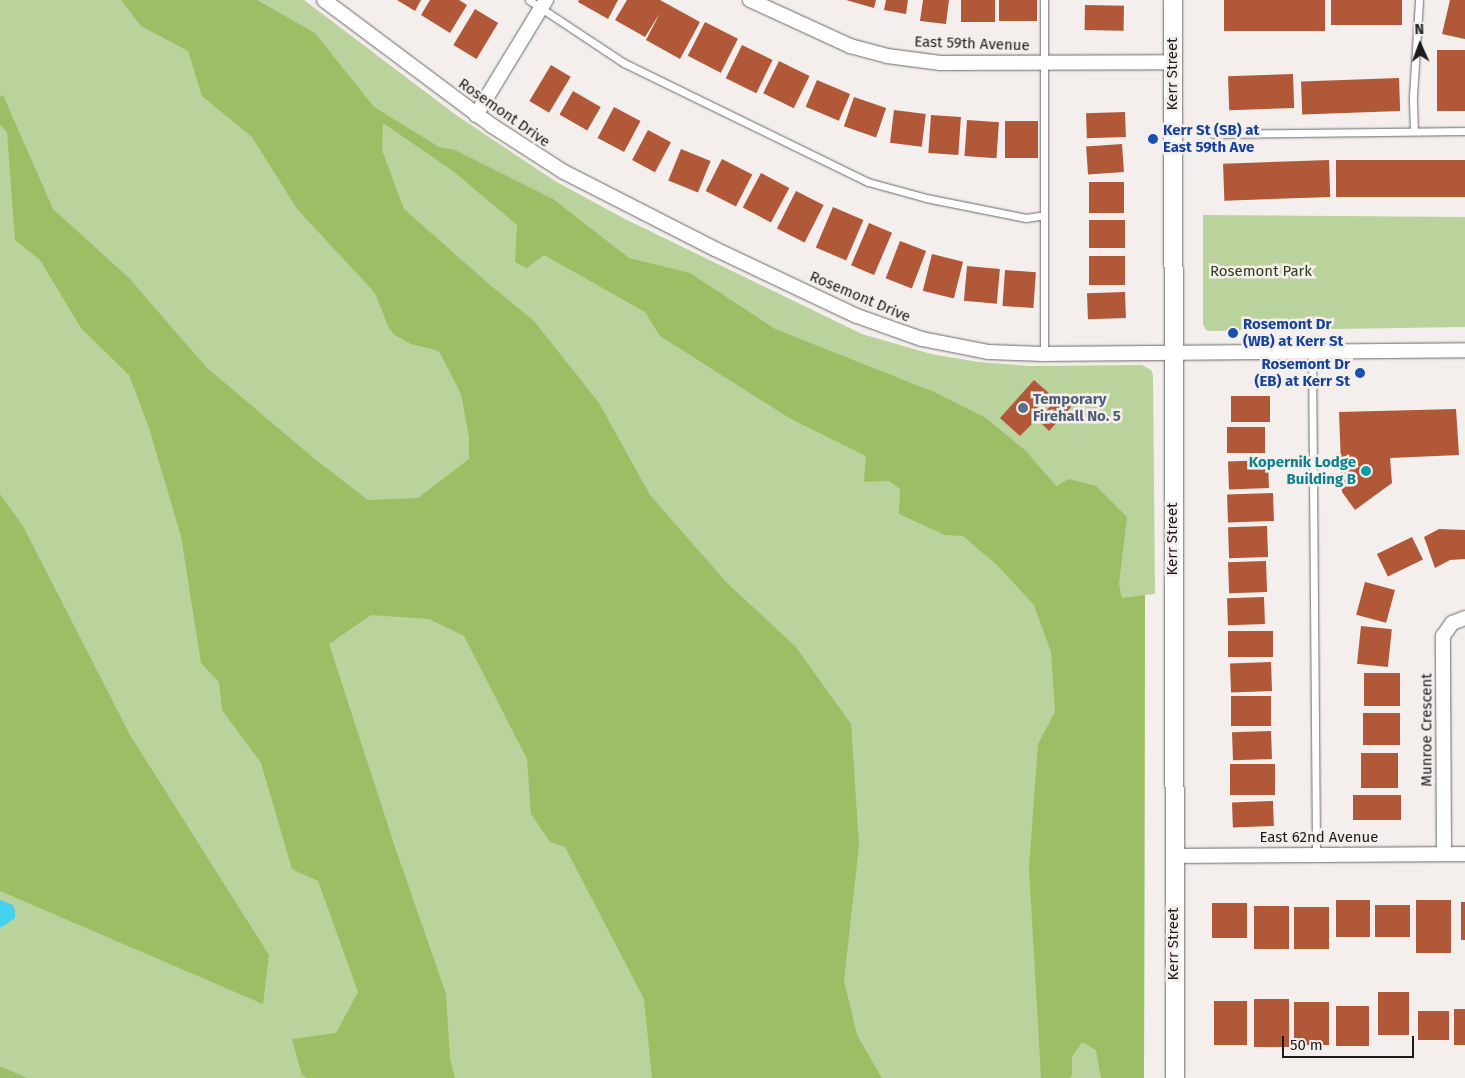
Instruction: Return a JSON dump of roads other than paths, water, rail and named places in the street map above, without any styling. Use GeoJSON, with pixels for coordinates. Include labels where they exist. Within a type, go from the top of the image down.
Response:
{"type":"FeatureCollection","features":[{"type":"Feature","properties":{"kind":"street","name":"Rosemont Drive"},"geometry":{"type":"LineString","coordinates":[[324,0],[476,115],[564,172],[618,202],[857,316],[922,339],[988,352],[1044,354],[1465,350]]}},
{"type":"Feature","properties":{"kind":"street","name":"East 59th Avenue"},"geometry":{"type":"LineString","coordinates":[[750,0],[850,46],[887,56],[941,63],[1173,62]]}},
{"type":"Feature","properties":{"kind":"street","name":"Kerr Street"},"geometry":{"type":"LineString","coordinates":[[1173,0],[1174,1078]]}},
{"type":"Feature","properties":{"kind":"street"},"geometry":{"type":"LineString","coordinates":[[476,115],[539,3]]}},
{"type":"Feature","properties":{"kind":"street","name":"Munroe Crescent"},"geometry":{"type":"LineString","coordinates":[[1444,854],[1443,636],[1452,623],[1465,618]]}},
{"type":"Feature","properties":{"kind":"street","name":"East 62nd Avenue"},"geometry":{"type":"LineString","coordinates":[[1174,856],[1465,854]]}},
{"type":"Feature","properties":{"kind":"lane"},"geometry":{"type":"LineString","coordinates":[[1044,0],[1044,354]]}},
{"type":"Feature","properties":{"kind":"lane"},"geometry":{"type":"LineString","coordinates":[[1414,131],[1413,96],[1419,0]]}},
{"type":"Feature","properties":{"kind":"lane"},"geometry":{"type":"LineString","coordinates":[[539,3],[624,63],[868,182],[926,198],[1026,218],[1044,215]]}},
{"type":"Feature","properties":{"kind":"lane"},"geometry":{"type":"LineString","coordinates":[[1214,134],[1465,131]]}},
{"type":"Feature","properties":{"kind":"lane"},"geometry":{"type":"LineString","coordinates":[[1312,352],[1316,854]]}},
{"type":"Feature","properties":{"kind":"water"},"geometry":{"type":"Polygon","coordinates":[[[0,900],[13,905],[15,911],[15,918],[2,927],[0,927],[0,900]]]}},
{"type":"Feature","properties":{"kind":"place","name":"Kerr St (SB) at East 59th Ave"},"geometry":{"type":"Point","coordinates":[1153,139]}},
{"type":"Feature","properties":{"kind":"place","name":"Rosemont Dr (WB) at Kerr St"},"geometry":{"type":"Point","coordinates":[1233,333]}},
{"type":"Feature","properties":{"kind":"place","name":"Rosemont Dr (EB) at Kerr St"},"geometry":{"type":"Point","coordinates":[1360,373]}},
{"type":"Feature","properties":{"kind":"place","name":"Temporary Firehall No. 5"},"geometry":{"type":"Point","coordinates":[1023,408]}},
{"type":"Feature","properties":{"kind":"place","name":"Kopernik Lodge Building B"},"geometry":{"type":"Point","coordinates":[1366,471]}},
{"type":"Feature","properties":{"kind":"park label","name":"Rosemont Park"},"geometry":{"type":"Point","coordinates":[1261,272]}}]}
